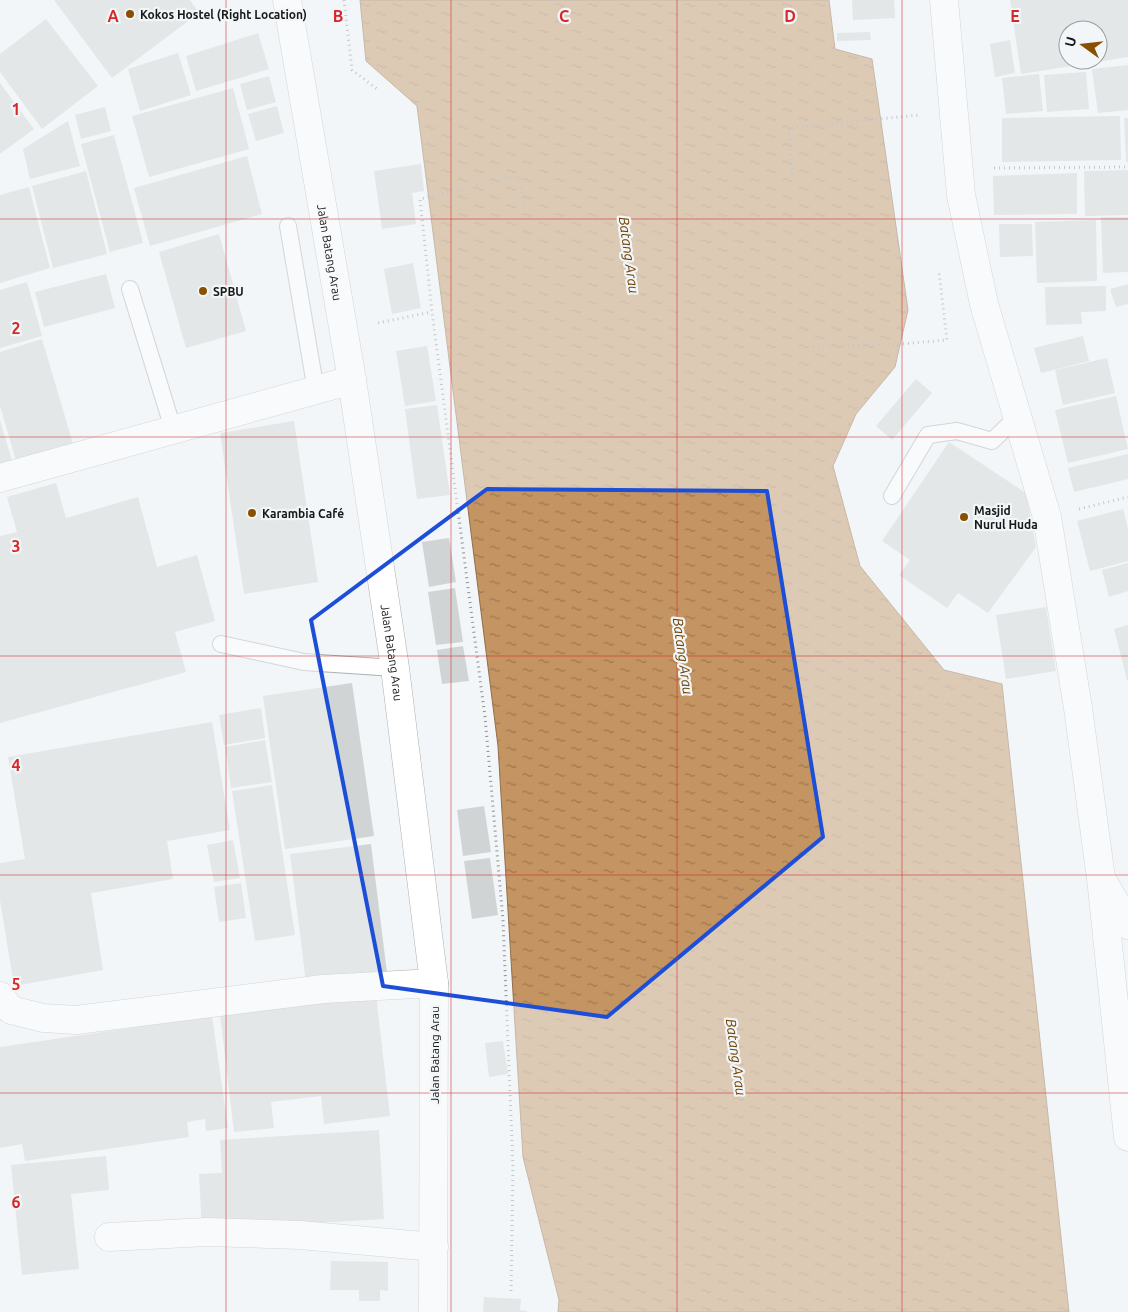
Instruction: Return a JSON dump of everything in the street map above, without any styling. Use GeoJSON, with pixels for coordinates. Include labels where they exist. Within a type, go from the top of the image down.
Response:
{"type":"FeatureCollection","features":[{"type":"Feature","properties":{"kind":"street","name":"Jalan Batang Arau"},"geometry":{"type":"LineString","coordinates":[[287,0],[352,380],[395,668],[434,983],[433,1312]]}},
{"type":"Feature","properties":{"kind":"street"},"geometry":{"type":"LineString","coordinates":[[944,0],[961,195],[984,304],[1047,517],[1078,708],[1101,878],[1128,1137]]}},
{"type":"Feature","properties":{"kind":"street"},"geometry":{"type":"LineString","coordinates":[[0,478],[352,380]]}},
{"type":"Feature","properties":{"kind":"street"},"geometry":{"type":"LineString","coordinates":[[1101,878],[1128,925]]}},
{"type":"Feature","properties":{"kind":"street"},"geometry":{"type":"LineString","coordinates":[[0,996],[11,1010],[43,1018],[76,1020],[323,989],[434,983]]}},
{"type":"Feature","properties":{"kind":"street"},"geometry":{"type":"LineString","coordinates":[[109,1237],[207,1232],[300,1235],[434,1247]]}},
{"type":"Feature","properties":{"kind":"lane"},"geometry":{"type":"LineString","coordinates":[[288,226],[316,391]]}},
{"type":"Feature","properties":{"kind":"lane"},"geometry":{"type":"LineString","coordinates":[[130,289],[173,429]]}},
{"type":"Feature","properties":{"kind":"lane"},"geometry":{"type":"LineString","coordinates":[[892,496],[928,435],[957,431],[992,441],[1018,416]]}},
{"type":"Feature","properties":{"kind":"lane"},"geometry":{"type":"LineString","coordinates":[[221,644],[304,662],[395,668]]}},
{"type":"Feature","properties":{"kind":"path"},"geometry":{"type":"LineString","coordinates":[[344,0],[352,70],[377,89]]}},
{"type":"Feature","properties":{"kind":"path"},"geometry":{"type":"LineString","coordinates":[[792,175],[789,128],[920,116]]}},
{"type":"Feature","properties":{"kind":"path"},"geometry":{"type":"LineString","coordinates":[[958,168],[1128,167]]}},
{"type":"Feature","properties":{"kind":"path"},"geometry":{"type":"LineString","coordinates":[[511,1291],[513,1166],[503,920],[485,717],[432,312],[420,199],[519,176],[524,204]]}},
{"type":"Feature","properties":{"kind":"path"},"geometry":{"type":"LineString","coordinates":[[343,329],[432,312]]}},
{"type":"Feature","properties":{"kind":"path"},"geometry":{"type":"LineString","coordinates":[[813,347],[946,340]]}},
{"type":"Feature","properties":{"kind":"path"},"geometry":{"type":"LineString","coordinates":[[1047,517],[1128,497]]}},
{"type":"Feature","properties":{"kind":"highlighted area"},"geometry":{"type":"Polygon","coordinates":[[[487,489],[767,491],[823,837],[607,1017],[383,986],[311,620],[487,489]]]}},
{"type":"Feature","properties":{"kind":"water","name":"Batang Arau"},"geometry":{"type":"Polygon","coordinates":[[[360,0],[829,0],[835,49],[872,59],[908,310],[895,367],[856,414],[833,466],[860,566],[944,670],[1002,684],[1069,1312],[558,1312],[559,1300],[523,1157],[498,746],[417,106],[366,61],[360,0]]]}},
{"type":"Feature","properties":{"kind":"building"},"geometry":{"type":"Polygon","coordinates":[[[54,0],[190,0],[199,13],[112,78],[54,0]]]}},
{"type":"Feature","properties":{"kind":"building"},"geometry":{"type":"Polygon","coordinates":[[[852,0],[894,0],[895,18],[853,20],[852,0]]]}},
{"type":"Feature","properties":{"kind":"building"},"geometry":{"type":"Polygon","coordinates":[[[1010,0],[1128,0],[1128,57],[1108,60],[1108,20],[1058,20],[1058,68],[1021,74],[1010,0]]]}},
{"type":"Feature","properties":{"kind":"building"},"geometry":{"type":"Polygon","coordinates":[[[46,19],[98,86],[42,129],[0,72],[0,54],[46,19]]]}},
{"type":"Feature","properties":{"kind":"building"},"geometry":{"type":"Polygon","coordinates":[[[870,32],[871,40],[837,41],[837,33],[870,32]]]}},
{"type":"Feature","properties":{"kind":"building"},"geometry":{"type":"Polygon","coordinates":[[[258,33],[269,69],[196,91],[186,56],[258,33]]]}},
{"type":"Feature","properties":{"kind":"building"},"geometry":{"type":"Polygon","coordinates":[[[1010,40],[1015,73],[995,77],[990,44],[1010,40]]]}},
{"type":"Feature","properties":{"kind":"building"},"geometry":{"type":"Polygon","coordinates":[[[178,53],[191,95],[140,111],[128,69],[178,53]]]}},
{"type":"Feature","properties":{"kind":"building"},"geometry":{"type":"Polygon","coordinates":[[[1128,65],[1128,110],[1098,113],[1092,70],[1108,70],[1108,67],[1128,65]]]}},
{"type":"Feature","properties":{"kind":"building"},"geometry":{"type":"Polygon","coordinates":[[[1086,72],[1089,109],[1047,112],[1044,75],[1086,72]]]}},
{"type":"Feature","properties":{"kind":"building"},"geometry":{"type":"Polygon","coordinates":[[[1039,74],[1043,111],[1006,114],[1002,78],[1039,74]]]}},
{"type":"Feature","properties":{"kind":"building"},"geometry":{"type":"Polygon","coordinates":[[[269,76],[276,102],[247,110],[240,84],[269,76]]]}},
{"type":"Feature","properties":{"kind":"building"},"geometry":{"type":"Polygon","coordinates":[[[0,83],[34,129],[0,154],[0,83]]]}},
{"type":"Feature","properties":{"kind":"building"},"geometry":{"type":"Polygon","coordinates":[[[233,88],[249,149],[149,177],[132,116],[233,88]]]}},
{"type":"Feature","properties":{"kind":"building"},"geometry":{"type":"Polygon","coordinates":[[[277,106],[284,133],[256,141],[248,114],[277,106]]]}},
{"type":"Feature","properties":{"kind":"building"},"geometry":{"type":"Polygon","coordinates":[[[105,107],[111,131],[81,139],[75,115],[105,107]]]}},
{"type":"Feature","properties":{"kind":"building"},"geometry":{"type":"Polygon","coordinates":[[[1120,116],[1121,160],[1002,162],[1002,118],[1120,116]]]}},
{"type":"Feature","properties":{"kind":"building"},"geometry":{"type":"Polygon","coordinates":[[[1124,118],[1128,118],[1128,162],[1126,162],[1124,118]]]}},
{"type":"Feature","properties":{"kind":"building"},"geometry":{"type":"Polygon","coordinates":[[[68,121],[80,166],[30,179],[23,149],[68,121]]]}},
{"type":"Feature","properties":{"kind":"building"},"geometry":{"type":"Polygon","coordinates":[[[114,135],[143,243],[110,252],[81,144],[114,135]]]}},
{"type":"Feature","properties":{"kind":"building"},"geometry":{"type":"Polygon","coordinates":[[[247,156],[262,214],[150,246],[134,188],[247,156]]]}},
{"type":"Feature","properties":{"kind":"building"},"geometry":{"type":"Polygon","coordinates":[[[421,164],[424,191],[412,193],[416,224],[382,229],[374,171],[421,164]]]}},
{"type":"Feature","properties":{"kind":"building"},"geometry":{"type":"Polygon","coordinates":[[[1128,170],[1128,215],[1085,216],[1084,171],[1128,170]]]}},
{"type":"Feature","properties":{"kind":"building"},"geometry":{"type":"Polygon","coordinates":[[[86,171],[107,254],[53,268],[32,186],[86,171]]]}},
{"type":"Feature","properties":{"kind":"building"},"geometry":{"type":"Polygon","coordinates":[[[1077,173],[1077,214],[994,215],[993,176],[1077,173]]]}},
{"type":"Feature","properties":{"kind":"building"},"geometry":{"type":"Polygon","coordinates":[[[29,187],[50,268],[0,283],[0,195],[29,187]]]}},
{"type":"Feature","properties":{"kind":"building"},"geometry":{"type":"Polygon","coordinates":[[[1101,217],[1128,217],[1128,272],[1103,273],[1101,217]]]}},
{"type":"Feature","properties":{"kind":"building"},"geometry":{"type":"Polygon","coordinates":[[[1096,220],[1097,281],[1037,283],[1035,222],[1096,220]]]}},
{"type":"Feature","properties":{"kind":"building"},"geometry":{"type":"Polygon","coordinates":[[[999,224],[1032,224],[1033,256],[1000,257],[999,224]]]}},
{"type":"Feature","properties":{"kind":"building","name":"SPBU"},"geometry":{"type":"Polygon","coordinates":[[[219,234],[246,331],[186,348],[159,252],[219,234]]]}},
{"type":"Feature","properties":{"kind":"building"},"geometry":{"type":"Polygon","coordinates":[[[413,263],[421,308],[392,314],[384,269],[413,263]]]}},
{"type":"Feature","properties":{"kind":"building"},"geometry":{"type":"Polygon","coordinates":[[[106,274],[115,308],[44,327],[35,292],[106,274]]]}},
{"type":"Feature","properties":{"kind":"building"},"geometry":{"type":"Polygon","coordinates":[[[27,282],[42,336],[0,348],[0,290],[27,282]]]}},
{"type":"Feature","properties":{"kind":"building"},"geometry":{"type":"Polygon","coordinates":[[[1128,284],[1128,304],[1116,307],[1110,289],[1128,284]]]}},
{"type":"Feature","properties":{"kind":"building"},"geometry":{"type":"Polygon","coordinates":[[[1106,286],[1106,311],[1081,312],[1082,324],[1046,325],[1045,287],[1106,286]]]}},
{"type":"Feature","properties":{"kind":"building"},"geometry":{"type":"Polygon","coordinates":[[[1083,336],[1089,361],[1041,373],[1034,348],[1083,336]]]}},
{"type":"Feature","properties":{"kind":"building"},"geometry":{"type":"Polygon","coordinates":[[[42,339],[74,447],[17,464],[0,406],[0,352],[42,339]]]}},
{"type":"Feature","properties":{"kind":"building"},"geometry":{"type":"Polygon","coordinates":[[[427,346],[436,401],[405,406],[396,351],[427,346]]]}},
{"type":"Feature","properties":{"kind":"building"},"geometry":{"type":"Polygon","coordinates":[[[1107,358],[1115,393],[1063,405],[1055,370],[1107,358]]]}},
{"type":"Feature","properties":{"kind":"building"},"geometry":{"type":"Polygon","coordinates":[[[916,379],[932,393],[892,440],[876,426],[916,379]]]}},
{"type":"Feature","properties":{"kind":"building"},"geometry":{"type":"Polygon","coordinates":[[[1116,396],[1128,449],[1068,463],[1055,410],[1116,396]]]}},
{"type":"Feature","properties":{"kind":"building"},"geometry":{"type":"Polygon","coordinates":[[[437,405],[450,495],[417,499],[405,409],[437,405]]]}},
{"type":"Feature","properties":{"kind":"building"},"geometry":{"type":"Polygon","coordinates":[[[0,420],[13,464],[0,468],[0,420]]]}},
{"type":"Feature","properties":{"kind":"building"},"geometry":{"type":"Polygon","coordinates":[[[294,421],[318,582],[244,594],[220,433],[294,421]]]}},
{"type":"Feature","properties":{"kind":"building","name":"Masjid Nurul Huda"},"geometry":{"type":"Polygon","coordinates":[[[949,442],[1026,493],[1036,547],[988,613],[958,593],[947,608],[899,575],[910,560],[882,541],[949,442]]]}},
{"type":"Feature","properties":{"kind":"building"},"geometry":{"type":"Polygon","coordinates":[[[1128,454],[1128,479],[1074,492],[1068,468],[1128,454]]]}},
{"type":"Feature","properties":{"kind":"building"},"geometry":{"type":"Polygon","coordinates":[[[56,483],[66,518],[138,497],[157,567],[197,555],[215,621],[175,632],[186,672],[0,723],[0,536],[17,532],[7,497],[56,483]]]}},
{"type":"Feature","properties":{"kind":"building"},"geometry":{"type":"Polygon","coordinates":[[[1123,509],[1128,529],[1128,561],[1090,571],[1077,521],[1123,509]]]}},
{"type":"Feature","properties":{"kind":"building"},"geometry":{"type":"Polygon","coordinates":[[[449,538],[456,582],[429,587],[422,542],[449,538]]]}},
{"type":"Feature","properties":{"kind":"building"},"geometry":{"type":"Polygon","coordinates":[[[1128,563],[1128,591],[1109,597],[1102,570],[1128,563]]]}},
{"type":"Feature","properties":{"kind":"building"},"geometry":{"type":"Polygon","coordinates":[[[455,588],[463,642],[436,645],[428,592],[455,588]]]}},
{"type":"Feature","properties":{"kind":"building"},"geometry":{"type":"Polygon","coordinates":[[[1046,607],[1056,671],[1006,679],[996,615],[1046,607]]]}},
{"type":"Feature","properties":{"kind":"building"},"geometry":{"type":"Polygon","coordinates":[[[1128,625],[1128,680],[1127,680],[1114,629],[1128,625]]]}},
{"type":"Feature","properties":{"kind":"building"},"geometry":{"type":"Polygon","coordinates":[[[463,646],[469,681],[442,684],[437,650],[463,646]]]}},
{"type":"Feature","properties":{"kind":"building"},"geometry":{"type":"Polygon","coordinates":[[[352,683],[374,836],[285,849],[263,696],[352,683]]]}},
{"type":"Feature","properties":{"kind":"building"},"geometry":{"type":"Polygon","coordinates":[[[261,708],[265,738],[224,745],[219,715],[261,708]]]}},
{"type":"Feature","properties":{"kind":"building"},"geometry":{"type":"Polygon","coordinates":[[[212,722],[230,830],[167,841],[173,879],[91,893],[103,970],[14,986],[0,900],[0,863],[25,859],[8,757],[212,722]]]}},
{"type":"Feature","properties":{"kind":"building"},"geometry":{"type":"Polygon","coordinates":[[[265,740],[272,782],[231,788],[225,747],[265,740]]]}},
{"type":"Feature","properties":{"kind":"building"},"geometry":{"type":"Polygon","coordinates":[[[272,785],[295,935],[255,941],[232,791],[272,785]]]}},
{"type":"Feature","properties":{"kind":"building"},"geometry":{"type":"Polygon","coordinates":[[[484,806],[491,852],[463,856],[457,810],[484,806]]]}},
{"type":"Feature","properties":{"kind":"building"},"geometry":{"type":"Polygon","coordinates":[[[233,840],[240,878],[214,882],[207,845],[233,840]]]}},
{"type":"Feature","properties":{"kind":"building"},"geometry":{"type":"Polygon","coordinates":[[[371,844],[387,973],[306,983],[290,854],[371,844]]]}},
{"type":"Feature","properties":{"kind":"building"},"geometry":{"type":"Polygon","coordinates":[[[490,858],[498,915],[472,919],[464,861],[490,858]]]}},
{"type":"Feature","properties":{"kind":"building"},"geometry":{"type":"Polygon","coordinates":[[[241,883],[246,918],[219,922],[214,887],[241,883]]]}},
{"type":"Feature","properties":{"kind":"building"},"geometry":{"type":"Polygon","coordinates":[[[376,995],[390,1116],[324,1124],[321,1096],[271,1102],[274,1128],[234,1132],[220,1014],[376,995]]]}},
{"type":"Feature","properties":{"kind":"building"},"geometry":{"type":"Polygon","coordinates":[[[212,1016],[228,1128],[206,1131],[205,1119],[187,1122],[189,1137],[25,1161],[22,1144],[0,1148],[0,1047],[212,1016]]]}},
{"type":"Feature","properties":{"kind":"building"},"geometry":{"type":"Polygon","coordinates":[[[503,1041],[508,1074],[489,1077],[485,1043],[503,1041]]]}},
{"type":"Feature","properties":{"kind":"building"},"geometry":{"type":"Polygon","coordinates":[[[379,1130],[384,1219],[202,1230],[199,1174],[222,1173],[220,1140],[379,1130]]]}},
{"type":"Feature","properties":{"kind":"building"},"geometry":{"type":"Polygon","coordinates":[[[106,1156],[109,1190],[71,1194],[79,1269],[22,1275],[11,1165],[106,1156]]]}},
{"type":"Feature","properties":{"kind":"building"},"geometry":{"type":"Polygon","coordinates":[[[331,1261],[388,1262],[388,1291],[380,1290],[380,1301],[359,1301],[359,1290],[330,1290],[331,1261]]]}},
{"type":"Feature","properties":{"kind":"building"},"geometry":{"type":"Polygon","coordinates":[[[484,1297],[521,1299],[520,1310],[527,1312],[483,1312],[484,1297]]]}},
{"type":"Feature","properties":{"kind":"place","name":"Kokos Hostel (Right Location)"},"geometry":{"type":"Point","coordinates":[130,14]}},
{"type":"Feature","properties":{"kind":"place","name":"SPBU"},"geometry":{"type":"Point","coordinates":[203,291]}},
{"type":"Feature","properties":{"kind":"place","name":"Karambia Café"},"geometry":{"type":"Point","coordinates":[252,513]}},
{"type":"Feature","properties":{"kind":"place","name":"Masjid Nurul Huda"},"geometry":{"type":"Point","coordinates":[964,517]}}]}
